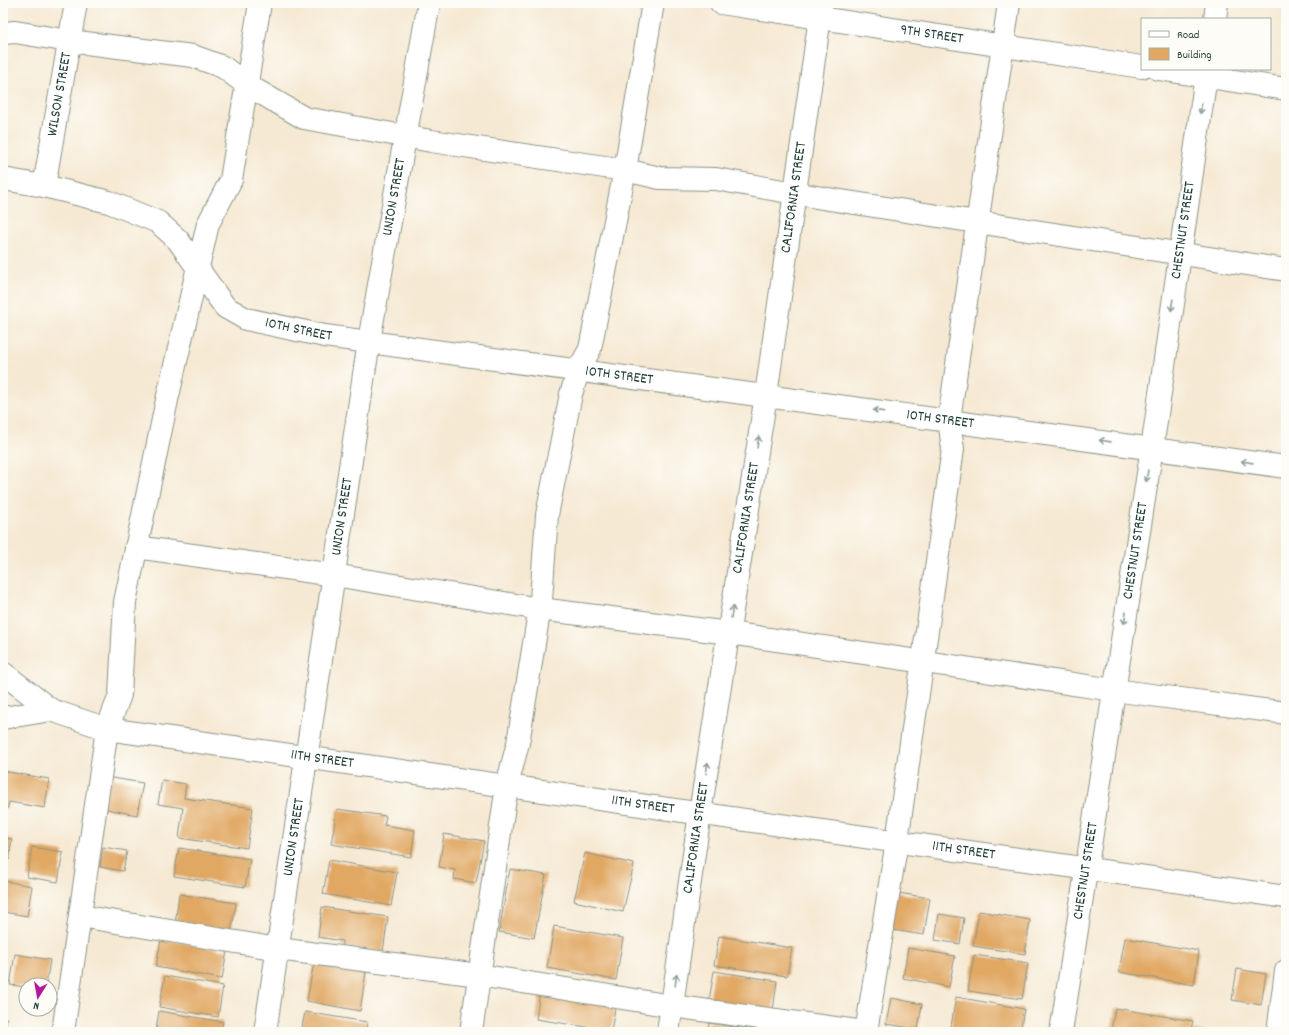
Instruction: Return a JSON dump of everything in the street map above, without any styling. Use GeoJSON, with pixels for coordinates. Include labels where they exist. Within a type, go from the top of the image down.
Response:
{"type":"FeatureCollection","features":[{"type":"Feature","properties":{"kind":"street","name":"WILSON STREET"},"geometry":{"type":"LineString","coordinates":[[44,186],[76,3]]}},
{"type":"Feature","properties":{"kind":"street"},"geometry":{"type":"LineString","coordinates":[[63,1032],[107,729],[120,695],[125,602],[167,400],[208,224],[231,180],[260,3]]}},
{"type":"Feature","properties":{"kind":"street","name":"UNION STREET"},"geometry":{"type":"LineString","coordinates":[[266,1032],[369,341],[429,3]]}},
{"type":"Feature","properties":{"kind":"street"},"geometry":{"type":"LineString","coordinates":[[471,1032],[507,785],[518,743],[540,609],[548,515],[571,394],[579,370],[590,349],[625,170],[653,3]]}},
{"type":"Feature","properties":{"kind":"street","name":"9TH STREET"},"geometry":{"type":"LineString","coordinates":[[721,3],[821,10],[1003,46],[1141,67]]}},
{"type":"Feature","properties":{"kind":"street"},"geometry":{"type":"LineString","coordinates":[[80,916],[278,948],[479,976],[672,1006],[866,1032],[897,842],[953,448],[949,420],[1009,3]]}},
{"type":"Feature","properties":{"kind":"street"},"geometry":{"type":"LineString","coordinates":[[1215,18],[1217,3]]}},
{"type":"Feature","properties":{"kind":"street","name":"CALIFORNIA STREET"},"geometry":{"type":"LineString","coordinates":[[668,1032],[700,813],[766,395],[821,10]]}},
{"type":"Feature","properties":{"kind":"street"},"geometry":{"type":"LineString","coordinates":[[3,33],[15,32],[69,41],[193,56],[223,67],[247,85],[304,118],[405,137],[625,170],[660,178],[716,178],[794,194],[1286,270]]}},
{"type":"Feature","properties":{"kind":"street"},"geometry":{"type":"LineString","coordinates":[[1170,70],[1206,73],[1286,89]]}},
{"type":"Feature","properties":{"kind":"street","name":"CHESTNUT STREET"},"geometry":{"type":"LineString","coordinates":[[1062,1032],[1151,448],[1206,73]]}},
{"type":"Feature","properties":{"kind":"street","name":"10TH STREET"},"geometry":{"type":"LineString","coordinates":[[3,179],[44,186],[109,202],[158,222],[178,240],[224,307],[246,319],[325,336],[1286,467]]}},
{"type":"Feature","properties":{"kind":"street"},"geometry":{"type":"LineString","coordinates":[[136,547],[334,575],[540,609],[729,633],[1114,690],[1286,713]]}},
{"type":"Feature","properties":{"kind":"street"},"geometry":{"type":"LineString","coordinates":[[3,673],[51,710]]}},
{"type":"Feature","properties":{"kind":"street","name":"11TH STREET"},"geometry":{"type":"LineString","coordinates":[[3,718],[51,710],[107,729],[1286,897]]}},
{"type":"Feature","properties":{"kind":"street"},"geometry":{"type":"LineString","coordinates":[[1278,1032],[1286,971]]}},
{"type":"Feature","properties":{"kind":"building"},"geometry":{"type":"Polygon","coordinates":[[[3,771],[49,779],[45,808],[9,802],[7,809],[3,808],[3,771]]]}},
{"type":"Feature","properties":{"kind":"building"},"geometry":{"type":"Polygon","coordinates":[[[106,777],[143,783],[137,815],[101,808],[106,777]]]}},
{"type":"Feature","properties":{"kind":"building"},"geometry":{"type":"Polygon","coordinates":[[[162,780],[186,784],[184,798],[253,808],[247,848],[179,838],[183,808],[158,804],[162,780]]]}},
{"type":"Feature","properties":{"kind":"building"},"geometry":{"type":"Polygon","coordinates":[[[337,809],[386,816],[384,825],[415,830],[411,857],[331,844],[337,809]]]}},
{"type":"Feature","properties":{"kind":"building"},"geometry":{"type":"Polygon","coordinates":[[[444,834],[484,841],[476,883],[454,879],[455,870],[439,867],[444,834]]]}},
{"type":"Feature","properties":{"kind":"building"},"geometry":{"type":"Polygon","coordinates":[[[3,838],[12,839],[9,860],[3,859],[3,838]]]}},
{"type":"Feature","properties":{"kind":"building"},"geometry":{"type":"Polygon","coordinates":[[[32,847],[63,852],[58,882],[27,877],[32,847]]]}},
{"type":"Feature","properties":{"kind":"building"},"geometry":{"type":"Polygon","coordinates":[[[103,847],[127,851],[123,871],[100,867],[103,847]]]}},
{"type":"Feature","properties":{"kind":"building"},"geometry":{"type":"Polygon","coordinates":[[[179,848],[250,859],[245,887],[174,876],[179,848]]]}},
{"type":"Feature","properties":{"kind":"building"},"geometry":{"type":"Polygon","coordinates":[[[585,853],[634,864],[623,912],[574,901],[585,853]]]}},
{"type":"Feature","properties":{"kind":"building"},"geometry":{"type":"Polygon","coordinates":[[[329,860],[397,872],[391,906],[323,894],[329,860]]]}},
{"type":"Feature","properties":{"kind":"building"},"geometry":{"type":"Polygon","coordinates":[[[510,869],[546,875],[534,938],[499,932],[510,869]]]}},
{"type":"Feature","properties":{"kind":"building"},"geometry":{"type":"Polygon","coordinates":[[[4,881],[32,886],[27,916],[3,912],[4,881]]]}},
{"type":"Feature","properties":{"kind":"building"},"geometry":{"type":"Polygon","coordinates":[[[892,892],[930,898],[924,935],[886,929],[892,892]]]}},
{"type":"Feature","properties":{"kind":"building"},"geometry":{"type":"Polygon","coordinates":[[[179,894],[236,903],[231,933],[175,925],[179,894]]]}},
{"type":"Feature","properties":{"kind":"building"},"geometry":{"type":"Polygon","coordinates":[[[322,907],[388,917],[383,952],[342,946],[342,941],[318,937],[322,907]]]}},
{"type":"Feature","properties":{"kind":"building"},"geometry":{"type":"Polygon","coordinates":[[[979,911],[1030,920],[1025,954],[973,946],[979,911]]]}},
{"type":"Feature","properties":{"kind":"building"},"geometry":{"type":"Polygon","coordinates":[[[939,914],[964,918],[960,944],[935,940],[939,914]]]}},
{"type":"Feature","properties":{"kind":"building"},"geometry":{"type":"Polygon","coordinates":[[[554,926],[623,938],[616,980],[547,968],[554,926]]]}},
{"type":"Feature","properties":{"kind":"building"},"geometry":{"type":"Polygon","coordinates":[[[719,936],[792,948],[787,976],[714,965],[719,936]]]}},
{"type":"Feature","properties":{"kind":"building"},"geometry":{"type":"Polygon","coordinates":[[[1125,938],[1199,951],[1194,985],[1119,972],[1125,938]]]}},
{"type":"Feature","properties":{"kind":"building"},"geometry":{"type":"Polygon","coordinates":[[[161,939],[227,951],[222,979],[156,967],[161,939]]]}},
{"type":"Feature","properties":{"kind":"building"},"geometry":{"type":"Polygon","coordinates":[[[908,948],[955,956],[949,987],[903,978],[908,948]]]}},
{"type":"Feature","properties":{"kind":"building"},"geometry":{"type":"Polygon","coordinates":[[[15,954],[50,960],[47,977],[18,977],[18,986],[10,985],[15,954]]]}},
{"type":"Feature","properties":{"kind":"building"},"geometry":{"type":"Polygon","coordinates":[[[974,955],[1028,963],[1022,999],[968,991],[974,955]]]}},
{"type":"Feature","properties":{"kind":"building"},"geometry":{"type":"Polygon","coordinates":[[[314,962],[366,972],[360,1011],[307,1001],[314,962]]]}},
{"type":"Feature","properties":{"kind":"building"},"geometry":{"type":"Polygon","coordinates":[[[1237,969],[1266,974],[1261,1005],[1232,1000],[1237,969]]]}},
{"type":"Feature","properties":{"kind":"building"},"geometry":{"type":"Polygon","coordinates":[[[714,971],[777,981],[773,1011],[709,1001],[714,971]]]}},
{"type":"Feature","properties":{"kind":"building"},"geometry":{"type":"Polygon","coordinates":[[[165,976],[223,986],[218,1017],[159,1007],[165,976]]]}},
{"type":"Feature","properties":{"kind":"building"},"geometry":{"type":"Polygon","coordinates":[[[540,991],[616,1003],[611,1031],[536,1019],[540,991]]]}},
{"type":"Feature","properties":{"kind":"building"},"geometry":{"type":"Polygon","coordinates":[[[956,997],[1024,1009],[1020,1032],[950,1032],[956,997]]]}},
{"type":"Feature","properties":{"kind":"building"},"geometry":{"type":"Polygon","coordinates":[[[891,998],[922,1004],[918,1029],[886,1024],[891,998]]]}},
{"type":"Feature","properties":{"kind":"building"},"geometry":{"type":"Polygon","coordinates":[[[1115,1008],[1193,1021],[1191,1029],[1205,1032],[1111,1032],[1115,1008]]]}},
{"type":"Feature","properties":{"kind":"building"},"geometry":{"type":"Polygon","coordinates":[[[159,1011],[223,1022],[221,1032],[168,1032],[156,1030],[159,1011]]]}},
{"type":"Feature","properties":{"kind":"building"},"geometry":{"type":"Polygon","coordinates":[[[305,1012],[367,1022],[366,1032],[301,1032],[305,1012]]]}},
{"type":"Feature","properties":{"kind":"building"},"geometry":{"type":"Polygon","coordinates":[[[3,1018],[7,1018],[5,1032],[3,1032],[3,1018]]]}},
{"type":"Feature","properties":{"kind":"building"},"geometry":{"type":"Polygon","coordinates":[[[709,1023],[759,1031],[708,1032],[709,1023]]]}}]}
